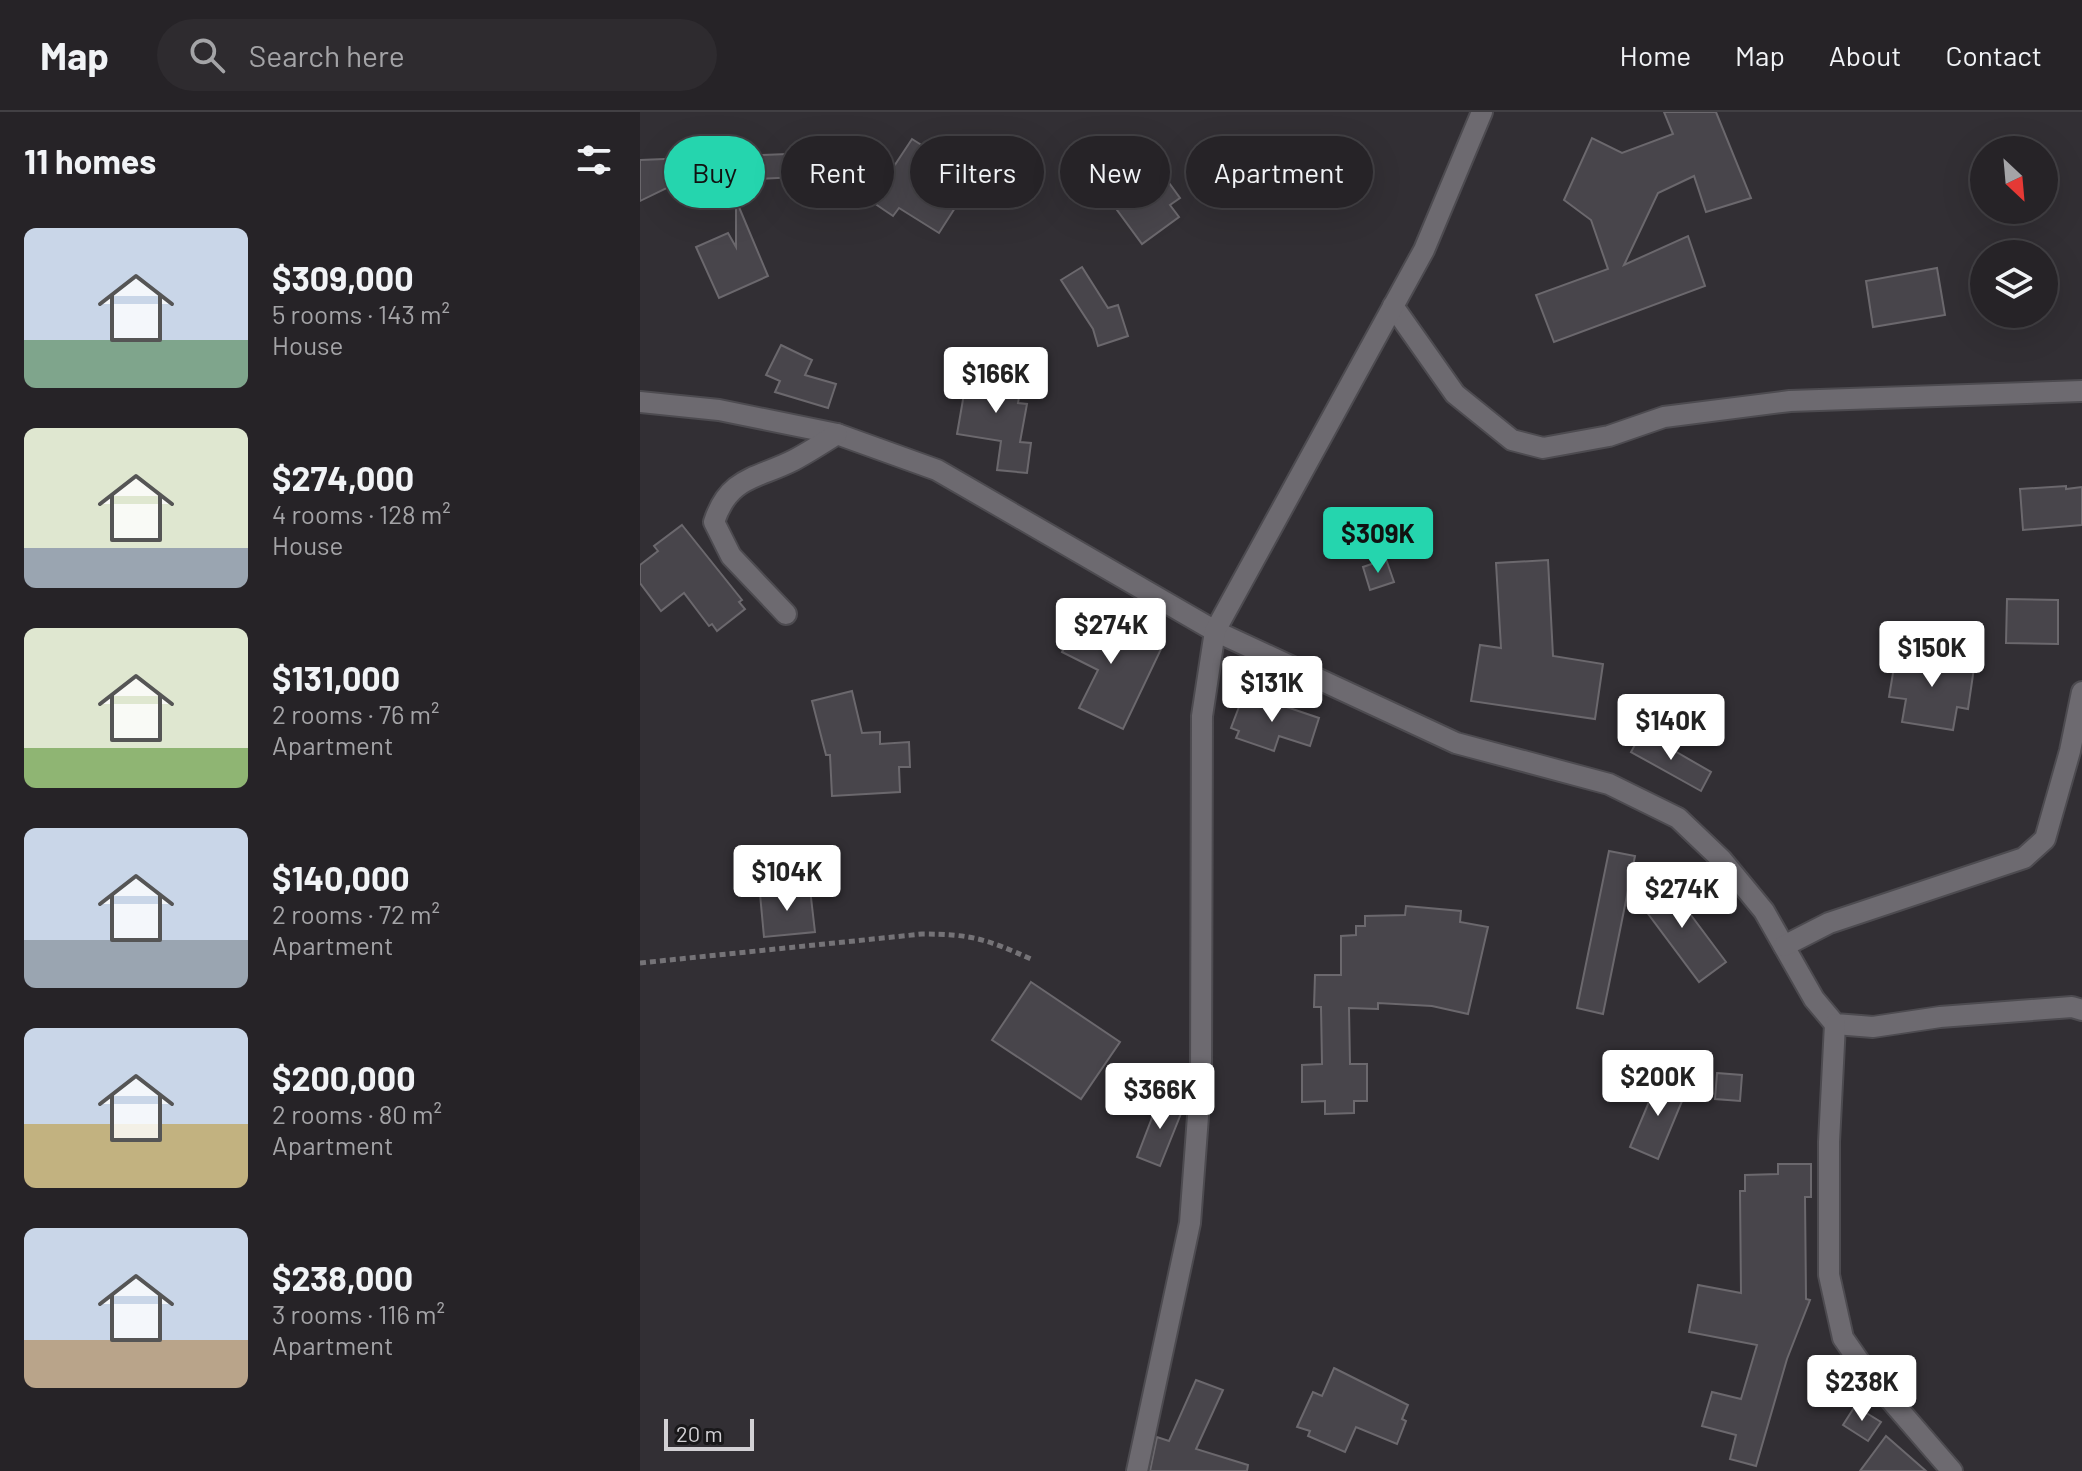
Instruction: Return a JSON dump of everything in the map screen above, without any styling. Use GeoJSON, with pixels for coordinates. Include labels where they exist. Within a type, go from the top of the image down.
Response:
{"type":"FeatureCollection","features":[{"type":"Feature","properties":{"kind":"street"},"geometry":{"type":"LineString","coordinates":[[1137,1471],[1190,1223],[1201,1076],[1202,716],[1215,631],[1424,250],[1482,112]]}},
{"type":"Feature","properties":{"kind":"street"},"geometry":{"type":"LineString","coordinates":[[1393,306],[1455,394],[1512,440],[1543,448],[1609,436],[1664,417],[1790,401],[2082,391]]}},
{"type":"Feature","properties":{"kind":"street"},"geometry":{"type":"LineString","coordinates":[[640,402],[719,410],[837,434],[937,470],[1215,631],[1456,743],[1609,784],[1678,818],[1722,860],[1764,911],[1814,999],[1835,1024],[1829,1142],[1829,1275],[1843,1338],[1868,1374],[1952,1471]]}},
{"type":"Feature","properties":{"kind":"street"},"geometry":{"type":"LineString","coordinates":[[786,614],[731,556],[714,522],[720,504],[734,487],[792,461],[837,434]]}},
{"type":"Feature","properties":{"kind":"street"},"geometry":{"type":"LineString","coordinates":[[1784,946],[1829,923],[1869,908],[2024,858],[2045,839],[2070,751],[2082,692]]}},
{"type":"Feature","properties":{"kind":"street"},"geometry":{"type":"LineString","coordinates":[[1835,1024],[1873,1027],[1940,1017],[2072,1007],[2082,1010]]}},
{"type":"Feature","properties":{"kind":"path"},"geometry":{"type":"LineString","coordinates":[[640,963],[922,934],[962,934],[989,941],[1031,959]]}},
{"type":"Feature","properties":{"kind":"building"},"geometry":{"type":"Polygon","coordinates":[[[1664,112],[1716,112],[1751,198],[1706,212],[1694,176],[1658,193],[1624,265],[1688,236],[1705,286],[1554,342],[1536,295],[1608,269],[1591,220],[1564,200],[1592,138],[1622,153],[1673,134],[1664,112]]]}},
{"type":"Feature","properties":{"kind":"building"},"geometry":{"type":"Polygon","coordinates":[[[910,142],[910,208],[955,208],[939,233],[899,208],[893,216],[881,208],[894,208],[894,166],[910,142]]]}},
{"type":"Feature","properties":{"kind":"building"},"geometry":{"type":"Polygon","coordinates":[[[781,154],[781,178],[765,179],[765,155],[781,154]]]}},
{"type":"Feature","properties":{"kind":"building"},"geometry":{"type":"Polygon","coordinates":[[[664,159],[664,189],[640,201],[640,160],[664,159]]]}},
{"type":"Feature","properties":{"kind":"building"},"geometry":{"type":"Polygon","coordinates":[[[1170,184],[1180,198],[1170,205],[1170,184]]]}},
{"type":"Feature","properties":{"kind":"building"},"geometry":{"type":"Polygon","coordinates":[[[1170,205],[1179,217],[1142,244],[1116,208],[1170,208],[1170,205]]]}},
{"type":"Feature","properties":{"kind":"building"},"geometry":{"type":"Polygon","coordinates":[[[736,208],[739,208],[768,276],[719,298],[696,247],[728,233],[736,247],[736,208]]]}},
{"type":"Feature","properties":{"kind":"building"},"geometry":{"type":"Polygon","coordinates":[[[1082,267],[1108,308],[1118,305],[1128,336],[1098,346],[1093,329],[1061,280],[1082,267]]]}},
{"type":"Feature","properties":{"kind":"building"},"geometry":{"type":"Polygon","coordinates":[[[1937,268],[1945,315],[1873,327],[1866,281],[1937,268]]]}},
{"type":"Feature","properties":{"kind":"building"},"geometry":{"type":"Polygon","coordinates":[[[781,345],[812,360],[805,375],[836,384],[828,408],[775,392],[780,381],[766,375],[781,345]]]}},
{"type":"Feature","properties":{"kind":"building"},"geometry":{"type":"Polygon","coordinates":[[[969,365],[1023,374],[1018,403],[1027,404],[1020,442],[1031,443],[1027,473],[997,470],[1001,441],[957,434],[969,365]]]}},
{"type":"Feature","properties":{"kind":"building"},"geometry":{"type":"Polygon","coordinates":[[[2066,486],[2066,489],[2082,487],[2082,525],[2023,530],[2020,489],[2066,486]]]}},
{"type":"Feature","properties":{"kind":"building"},"geometry":{"type":"Polygon","coordinates":[[[682,525],[742,600],[739,602],[745,609],[717,631],[712,624],[709,626],[684,593],[661,611],[640,583],[640,565],[658,551],[654,546],[682,525]]]}},
{"type":"Feature","properties":{"kind":"building"},"geometry":{"type":"Polygon","coordinates":[[[1386,559],[1394,582],[1370,590],[1363,567],[1386,559]]]}},
{"type":"Feature","properties":{"kind":"building"},"geometry":{"type":"Polygon","coordinates":[[[1548,560],[1553,656],[1603,664],[1595,719],[1471,701],[1480,645],[1501,648],[1496,563],[1548,560]]]}},
{"type":"Feature","properties":{"kind":"building"},"geometry":{"type":"Polygon","coordinates":[[[2007,599],[2058,600],[2058,644],[2006,643],[2007,599]]]}},
{"type":"Feature","properties":{"kind":"building"},"geometry":{"type":"Polygon","coordinates":[[[1083,609],[1162,647],[1123,729],[1079,708],[1098,670],[1062,652],[1083,609]]]}},
{"type":"Feature","properties":{"kind":"building"},"geometry":{"type":"Polygon","coordinates":[[[1927,653],[1975,661],[1968,709],[1957,707],[1953,730],[1902,722],[1906,699],[1889,697],[1896,655],[1926,660],[1927,653]]]}},
{"type":"Feature","properties":{"kind":"building"},"geometry":{"type":"Polygon","coordinates":[[[852,691],[862,733],[880,732],[880,744],[909,742],[910,767],[899,767],[900,792],[832,796],[830,755],[826,755],[812,701],[852,691]]]}},
{"type":"Feature","properties":{"kind":"building"},"geometry":{"type":"Polygon","coordinates":[[[1254,696],[1319,718],[1310,746],[1279,736],[1274,751],[1236,738],[1239,731],[1231,728],[1242,699],[1251,703],[1254,696]]]}},
{"type":"Feature","properties":{"kind":"building"},"geometry":{"type":"Polygon","coordinates":[[[1642,732],[1711,772],[1701,791],[1631,752],[1642,732]]]}},
{"type":"Feature","properties":{"kind":"building"},"geometry":{"type":"Polygon","coordinates":[[[1609,851],[1635,856],[1603,1014],[1577,1008],[1609,851]]]}},
{"type":"Feature","properties":{"kind":"building"},"geometry":{"type":"Polygon","coordinates":[[[1664,879],[1726,962],[1699,982],[1637,899],[1664,879]]]}},
{"type":"Feature","properties":{"kind":"building"},"geometry":{"type":"Polygon","coordinates":[[[810,889],[815,932],[764,937],[760,894],[810,889]]]}},
{"type":"Feature","properties":{"kind":"building"},"geometry":{"type":"Polygon","coordinates":[[[1406,906],[1461,911],[1460,922],[1488,927],[1468,1014],[1432,1006],[1378,1003],[1378,1009],[1349,1008],[1350,1064],[1367,1064],[1367,1101],[1354,1101],[1354,1113],[1325,1114],[1325,1101],[1302,1102],[1302,1065],[1322,1064],[1321,1007],[1314,1007],[1315,975],[1341,975],[1341,936],[1356,935],[1356,926],[1365,926],[1365,916],[1405,915],[1406,906]]]}},
{"type":"Feature","properties":{"kind":"building"},"geometry":{"type":"Polygon","coordinates":[[[1031,982],[1120,1042],[1081,1099],[992,1040],[1031,982]]]}},
{"type":"Feature","properties":{"kind":"building"},"geometry":{"type":"Polygon","coordinates":[[[1717,1073],[1742,1075],[1740,1101],[1715,1099],[1717,1073]]]}},
{"type":"Feature","properties":{"kind":"building"},"geometry":{"type":"Polygon","coordinates":[[[1659,1078],[1687,1089],[1658,1159],[1630,1147],[1659,1078]]]}},
{"type":"Feature","properties":{"kind":"building"},"geometry":{"type":"Polygon","coordinates":[[[1160,1097],[1184,1106],[1160,1166],[1137,1157],[1160,1097]]]}},
{"type":"Feature","properties":{"kind":"building"},"geometry":{"type":"Polygon","coordinates":[[[1778,1164],[1811,1164],[1811,1197],[1805,1197],[1806,1299],[1810,1300],[1787,1359],[1756,1466],[1730,1459],[1736,1435],[1702,1426],[1712,1392],[1741,1399],[1757,1345],[1689,1332],[1698,1285],[1741,1293],[1740,1191],[1745,1191],[1745,1175],[1778,1174],[1778,1164]]]}},
{"type":"Feature","properties":{"kind":"building"},"geometry":{"type":"Polygon","coordinates":[[[1334,1368],[1408,1405],[1402,1419],[1406,1421],[1397,1444],[1356,1427],[1345,1452],[1308,1436],[1310,1431],[1297,1427],[1313,1392],[1322,1396],[1334,1368]]]}},
{"type":"Feature","properties":{"kind":"building"},"geometry":{"type":"Polygon","coordinates":[[[1196,1380],[1223,1390],[1196,1449],[1248,1465],[1247,1471],[1150,1471],[1157,1437],[1169,1441],[1196,1380]]]}},
{"type":"Feature","properties":{"kind":"building"},"geometry":{"type":"Polygon","coordinates":[[[1855,1406],[1881,1422],[1868,1441],[1843,1425],[1855,1406]]]}},
{"type":"Feature","properties":{"kind":"building"},"geometry":{"type":"Polygon","coordinates":[[[1886,1436],[1926,1471],[1860,1471],[1886,1436]]]}}]}
